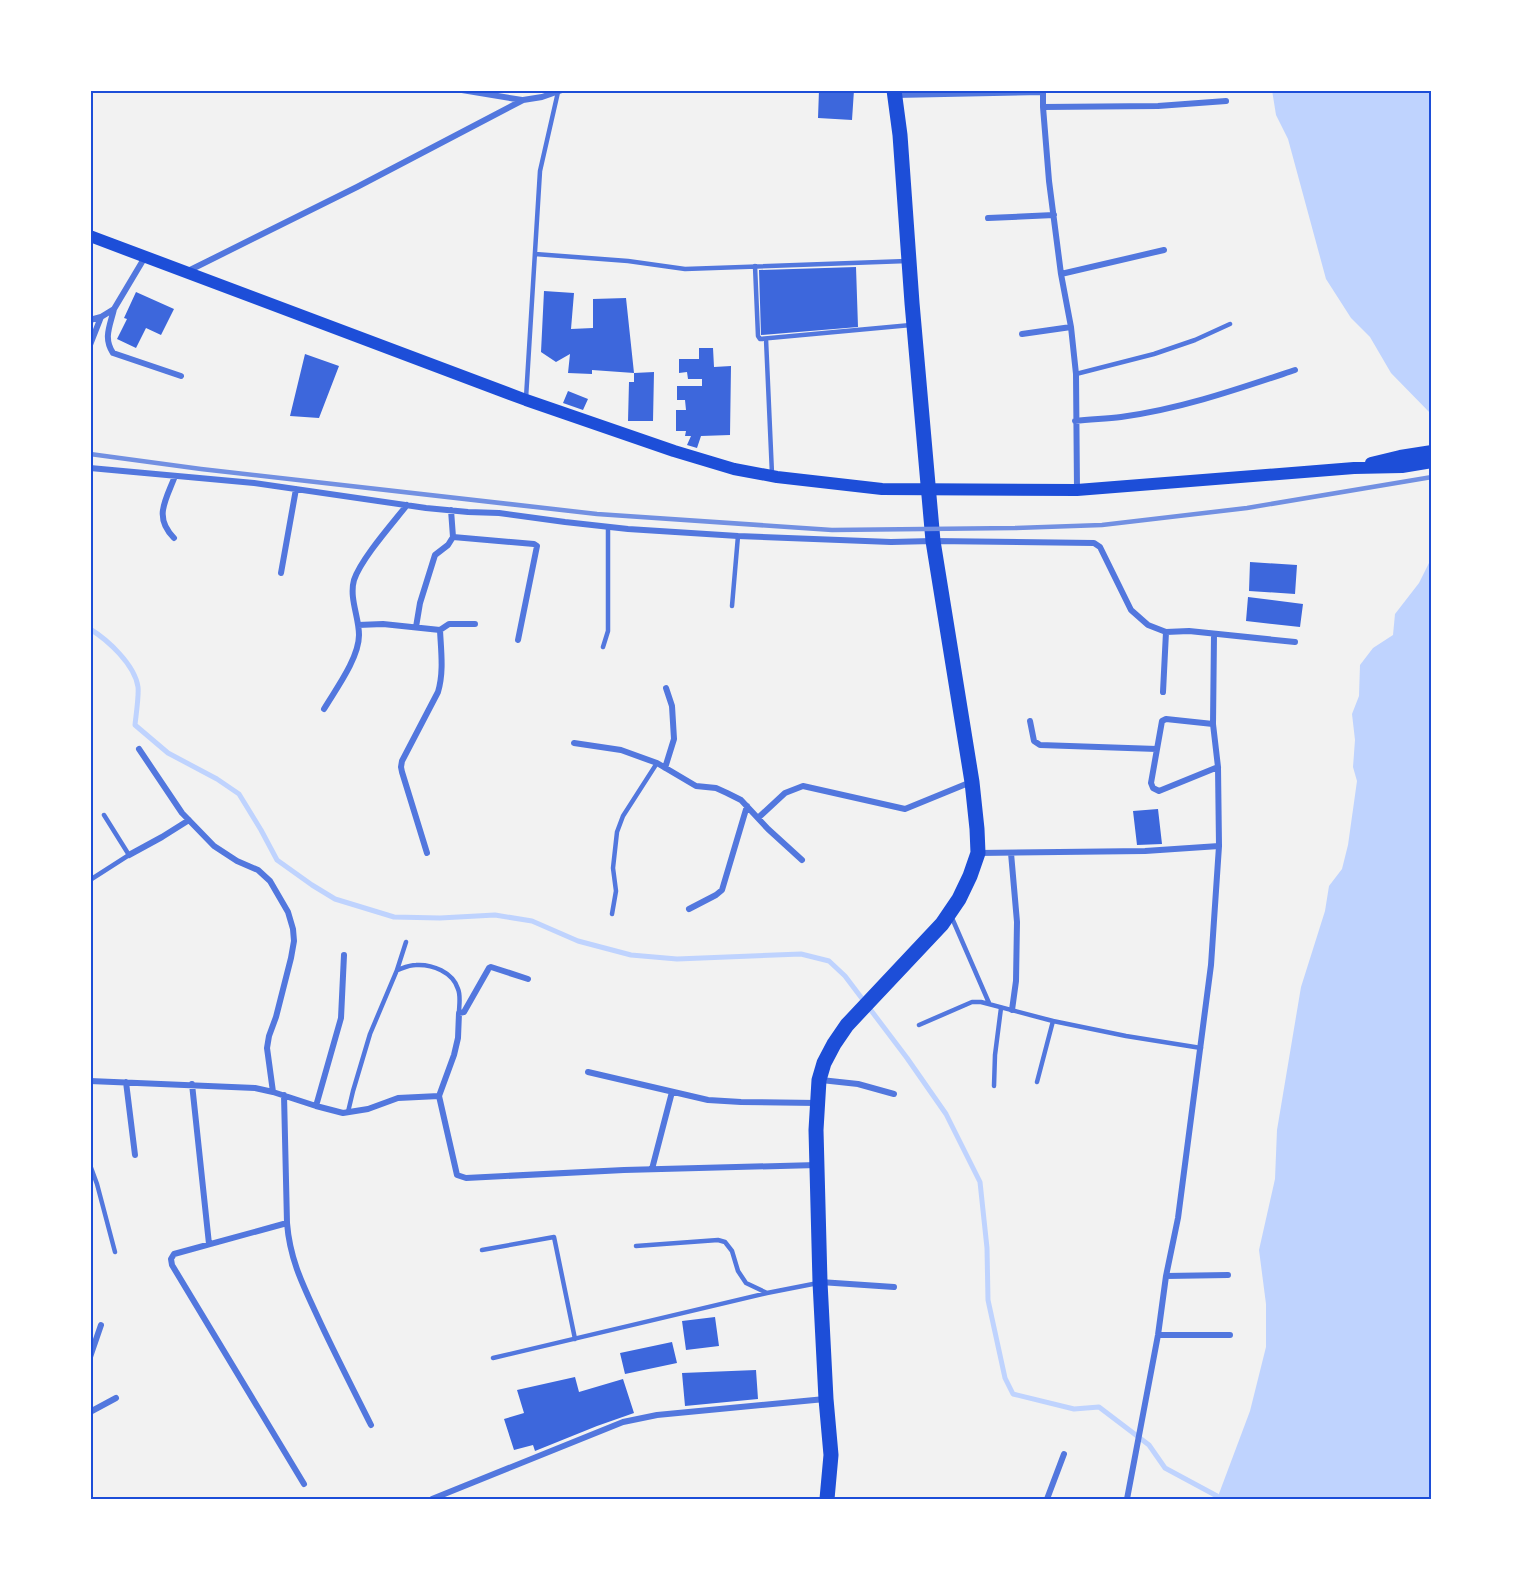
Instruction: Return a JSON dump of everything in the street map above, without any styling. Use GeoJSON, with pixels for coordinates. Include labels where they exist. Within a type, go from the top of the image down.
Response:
{"type":"FeatureCollection","features":[{"type":"Feature","properties":{"kind":"main road"},"geometry":{"type":"LineString","coordinates":[[827,1499],[831,1455],[820,1282],[816,1130],[819,1080],[824,1063],[847,1024],[942,924],[970,876],[978,853],[972,782],[933,541],[895,93]]}},
{"type":"Feature","properties":{"kind":"main road"},"geometry":{"type":"LineString","coordinates":[[90,236],[526,400],[665,448],[735,469],[772,476],[882,489],[1077,490],[1354,468],[1402,467],[1432,462]]}},
{"type":"Feature","properties":{"kind":"main road"},"geometry":{"type":"LineString","coordinates":[[1354,468],[1400,456],[1432,451]]}},
{"type":"Feature","properties":{"kind":"street"},"geometry":{"type":"LineString","coordinates":[[462,90],[523,100],[560,91]]}},
{"type":"Feature","properties":{"kind":"street"},"geometry":{"type":"LineString","coordinates":[[501,97],[503,90]]}},
{"type":"Feature","properties":{"kind":"street"},"geometry":{"type":"LineString","coordinates":[[895,93],[1043,91],[1049,181],[1076,374],[1077,490]]}},
{"type":"Feature","properties":{"kind":"street"},"geometry":{"type":"LineString","coordinates":[[184,272],[357,187],[523,100]]}},
{"type":"Feature","properties":{"kind":"street"},"geometry":{"type":"LineString","coordinates":[[1043,106],[1158,106],[1226,100]]}},
{"type":"Feature","properties":{"kind":"street"},"geometry":{"type":"LineString","coordinates":[[988,218],[1054,215]]}},
{"type":"Feature","properties":{"kind":"street"},"geometry":{"type":"LineString","coordinates":[[1061,274],[1164,250]]}},
{"type":"Feature","properties":{"kind":"street"},"geometry":{"type":"LineString","coordinates":[[146,257],[114,309],[107,340],[108,346],[113,353],[181,376]]}},
{"type":"Feature","properties":{"kind":"street"},"geometry":{"type":"LineString","coordinates":[[90,320],[101,317],[114,309]]}},
{"type":"Feature","properties":{"kind":"street"},"geometry":{"type":"LineString","coordinates":[[90,345],[101,317]]}},
{"type":"Feature","properties":{"kind":"street"},"geometry":{"type":"LineString","coordinates":[[1022,334],[1071,327]]}},
{"type":"Feature","properties":{"kind":"street"},"geometry":{"type":"LineString","coordinates":[[1075,421],[1120,417],[1164,409],[1231,392],[1295,370]]}},
{"type":"Feature","properties":{"kind":"street"},"geometry":{"type":"LineString","coordinates":[[90,468],[254,483],[406,505],[499,513],[608,527],[738,536],[891,542],[1094,543],[1100,547],[1131,610],[1148,625],[1166,632],[1295,642]]}},
{"type":"Feature","properties":{"kind":"street"},"geometry":{"type":"LineString","coordinates":[[174,538],[166,530],[162,512],[175,476]]}},
{"type":"Feature","properties":{"kind":"street"},"geometry":{"type":"LineString","coordinates":[[281,573],[296,489]]}},
{"type":"Feature","properties":{"kind":"street"},"geometry":{"type":"LineString","coordinates":[[324,709],[350,667],[359,637],[353,592],[358,571],[406,505]]}},
{"type":"Feature","properties":{"kind":"street"},"geometry":{"type":"LineString","coordinates":[[416,627],[420,603],[435,555],[448,545],[453,537],[451,510]]}},
{"type":"Feature","properties":{"kind":"street"},"geometry":{"type":"LineString","coordinates":[[453,537],[537,546],[518,640]]}},
{"type":"Feature","properties":{"kind":"street"},"geometry":{"type":"LineString","coordinates":[[358,624],[383,624],[440,630],[449,624],[475,624]]}},
{"type":"Feature","properties":{"kind":"street"},"geometry":{"type":"LineString","coordinates":[[427,853],[401,767],[438,692],[442,660],[440,630]]}},
{"type":"Feature","properties":{"kind":"street"},"geometry":{"type":"LineString","coordinates":[[1163,692],[1166,632]]}},
{"type":"Feature","properties":{"kind":"street"},"geometry":{"type":"LineString","coordinates":[[1127,1499],[1178,1218],[1211,965],[1219,846],[1218,767],[1213,724],[1214,634]]}},
{"type":"Feature","properties":{"kind":"street"},"geometry":{"type":"LineString","coordinates":[[665,768],[674,739],[672,706],[666,688]]}},
{"type":"Feature","properties":{"kind":"street"},"geometry":{"type":"LineString","coordinates":[[1213,724],[1166,718],[1162,721],[1151,783],[1153,788],[1159,791],[1218,767]]}},
{"type":"Feature","properties":{"kind":"street"},"geometry":{"type":"LineString","coordinates":[[1030,721],[1034,741],[1040,745],[1157,749]]}},
{"type":"Feature","properties":{"kind":"street"},"geometry":{"type":"LineString","coordinates":[[574,743],[621,750],[657,763],[696,786],[716,788],[741,800],[802,860]]}},
{"type":"Feature","properties":{"kind":"street"},"geometry":{"type":"LineString","coordinates":[[139,749],[182,813],[214,846],[237,861],[258,870],[270,881],[288,912],[294,941],[267,1048],[273,1092]]}},
{"type":"Feature","properties":{"kind":"street"},"geometry":{"type":"LineString","coordinates":[[758,818],[785,793],[803,786],[905,809],[972,782]]}},
{"type":"Feature","properties":{"kind":"street"},"geometry":{"type":"LineString","coordinates":[[689,909],[722,890],[747,806]]}},
{"type":"Feature","properties":{"kind":"street"},"geometry":{"type":"LineString","coordinates":[[129,855],[189,820]]}},
{"type":"Feature","properties":{"kind":"street"},"geometry":{"type":"LineString","coordinates":[[978,853],[1145,851],[1219,846]]}},
{"type":"Feature","properties":{"kind":"street"},"geometry":{"type":"LineString","coordinates":[[1011,853],[1017,934],[1016,981],[1012,1010]]}},
{"type":"Feature","properties":{"kind":"street"},"geometry":{"type":"LineString","coordinates":[[316,1106],[341,1018],[344,955]]}},
{"type":"Feature","properties":{"kind":"street"},"geometry":{"type":"LineString","coordinates":[[528,979],[491,967],[464,1012],[459,1013],[458,1038],[454,1055],[439,1095],[457,1175],[460,1177],[818,1165]]}},
{"type":"Feature","properties":{"kind":"street"},"geometry":{"type":"LineString","coordinates":[[588,1072],[708,1100],[818,1103]]}},
{"type":"Feature","properties":{"kind":"street"},"geometry":{"type":"LineString","coordinates":[[819,1080],[858,1084],[894,1094]]}},
{"type":"Feature","properties":{"kind":"street"},"geometry":{"type":"LineString","coordinates":[[90,1081],[255,1088],[334,1112],[368,1109],[398,1098],[439,1095]]}},
{"type":"Feature","properties":{"kind":"street"},"geometry":{"type":"LineString","coordinates":[[126,1082],[135,1155]]}},
{"type":"Feature","properties":{"kind":"street"},"geometry":{"type":"LineString","coordinates":[[192,1084],[209,1244]]}},
{"type":"Feature","properties":{"kind":"street"},"geometry":{"type":"LineString","coordinates":[[652,1169],[672,1092]]}},
{"type":"Feature","properties":{"kind":"street"},"geometry":{"type":"LineString","coordinates":[[284,1095],[287,1223],[292,1258],[371,1425]]}},
{"type":"Feature","properties":{"kind":"street"},"geometry":{"type":"LineString","coordinates":[[287,1223],[174,1254],[171,1259],[172,1265],[304,1484]]}},
{"type":"Feature","properties":{"kind":"street"},"geometry":{"type":"LineString","coordinates":[[1166,1276],[1228,1275]]}},
{"type":"Feature","properties":{"kind":"street"},"geometry":{"type":"LineString","coordinates":[[820,1282],[894,1287]]}},
{"type":"Feature","properties":{"kind":"street"},"geometry":{"type":"LineString","coordinates":[[90,1357],[101,1325]]}},
{"type":"Feature","properties":{"kind":"street"},"geometry":{"type":"LineString","coordinates":[[1158,1335],[1230,1335]]}},
{"type":"Feature","properties":{"kind":"street"},"geometry":{"type":"LineString","coordinates":[[90,1412],[116,1398]]}},
{"type":"Feature","properties":{"kind":"street"},"geometry":{"type":"LineString","coordinates":[[432,1499],[623,1422],[738,1406],[826,1399]]}},
{"type":"Feature","properties":{"kind":"street"},"geometry":{"type":"LineString","coordinates":[[1047,1499],[1064,1454]]}},
{"type":"Feature","properties":{"kind":"lane"},"geometry":{"type":"LineString","coordinates":[[526,400],[540,171],[560,91]]}},
{"type":"Feature","properties":{"kind":"lane"},"geometry":{"type":"LineString","coordinates":[[535,254],[628,261],[685,269],[909,261]]}},
{"type":"Feature","properties":{"kind":"lane"},"geometry":{"type":"LineString","coordinates":[[755,266],[760,339],[914,324]]}},
{"type":"Feature","properties":{"kind":"lane"},"geometry":{"type":"LineString","coordinates":[[1076,374],[1154,354],[1195,340],[1230,324]]}},
{"type":"Feature","properties":{"kind":"lane"},"geometry":{"type":"LineString","coordinates":[[766,339],[772,476]]}},
{"type":"Feature","properties":{"kind":"lane"},"geometry":{"type":"LineString","coordinates":[[603,647],[608,631],[608,527]]}},
{"type":"Feature","properties":{"kind":"lane"},"geometry":{"type":"LineString","coordinates":[[732,606],[738,536]]}},
{"type":"Feature","properties":{"kind":"lane"},"geometry":{"type":"LineString","coordinates":[[612,914],[616,891],[613,868],[617,832],[623,816],[657,763]]}},
{"type":"Feature","properties":{"kind":"lane"},"geometry":{"type":"LineString","coordinates":[[90,880],[129,855],[104,815]]}},
{"type":"Feature","properties":{"kind":"lane"},"geometry":{"type":"LineString","coordinates":[[949,913],[988,1003]]}},
{"type":"Feature","properties":{"kind":"lane"},"geometry":{"type":"LineString","coordinates":[[348,1112],[370,1034],[397,970],[406,942]]}},
{"type":"Feature","properties":{"kind":"lane"},"geometry":{"type":"LineString","coordinates":[[397,970],[417,965],[448,974],[458,987],[459,1013]]}},
{"type":"Feature","properties":{"kind":"lane"},"geometry":{"type":"LineString","coordinates":[[919,1025],[972,1002],[988,1003],[1053,1021],[1201,1048]]}},
{"type":"Feature","properties":{"kind":"lane"},"geometry":{"type":"LineString","coordinates":[[994,1086],[995,1055],[1002,1008]]}},
{"type":"Feature","properties":{"kind":"lane"},"geometry":{"type":"LineString","coordinates":[[1037,1082],[1053,1021]]}},
{"type":"Feature","properties":{"kind":"lane"},"geometry":{"type":"LineString","coordinates":[[90,1165],[115,1252]]}},
{"type":"Feature","properties":{"kind":"lane"},"geometry":{"type":"LineString","coordinates":[[482,1250],[554,1237],[575,1339]]}},
{"type":"Feature","properties":{"kind":"lane"},"geometry":{"type":"LineString","coordinates":[[636,1246],[718,1240],[725,1242],[732,1251],[738,1271],[746,1283],[767,1293]]}},
{"type":"Feature","properties":{"kind":"lane"},"geometry":{"type":"LineString","coordinates":[[494,1358],[820,1282]]}},
{"type":"Feature","properties":{"kind":"water"},"geometry":{"type":"Polygon","coordinates":[[[1272,90],[1432,90],[1432,415],[1391,373],[1370,337],[1351,318],[1326,279],[1288,139],[1276,115],[1272,90]]]}},
{"type":"Feature","properties":{"kind":"water"},"geometry":{"type":"Polygon","coordinates":[[[1432,557],[1432,1499],[1217,1499],[1250,1411],[1266,1347],[1266,1304],[1259,1250],[1275,1179],[1277,1130],[1301,987],[1325,911],[1329,886],[1342,869],[1348,845],[1357,781],[1353,767],[1355,740],[1352,714],[1359,696],[1360,665],[1373,648],[1393,635],[1395,614],[1419,583],[1432,557]]]}},
{"type":"Feature","properties":{"kind":"building"},"geometry":{"type":"Polygon","coordinates":[[[819,90],[854,90],[852,120],[818,118],[819,90]]]}},
{"type":"Feature","properties":{"kind":"building"},"geometry":{"type":"Polygon","coordinates":[[[856,267],[858,327],[761,335],[759,270],[856,267]]]}},
{"type":"Feature","properties":{"kind":"building"},"geometry":{"type":"Polygon","coordinates":[[[544,291],[574,293],[571,329],[593,328],[593,299],[626,298],[634,373],[592,370],[592,374],[568,373],[570,354],[556,362],[541,352],[544,291]]]}},
{"type":"Feature","properties":{"kind":"building"},"geometry":{"type":"Polygon","coordinates":[[[136,292],[174,309],[161,335],[146,328],[136,348],[117,339],[136,292]]]}},
{"type":"Feature","properties":{"kind":"building"},"geometry":{"type":"Polygon","coordinates":[[[699,348],[713,348],[714,367],[731,366],[730,435],[701,436],[697,448],[687,445],[691,436],[685,436],[686,431],[676,431],[676,410],[686,410],[685,400],[677,400],[677,386],[702,386],[702,379],[688,379],[687,372],[679,373],[679,359],[699,359],[699,348]]]}},
{"type":"Feature","properties":{"kind":"building"},"geometry":{"type":"Polygon","coordinates":[[[305,354],[339,366],[319,418],[290,416],[305,354]]]}},
{"type":"Feature","properties":{"kind":"building"},"geometry":{"type":"Polygon","coordinates":[[[654,372],[653,421],[628,421],[629,382],[634,382],[634,373],[654,372]]]}},
{"type":"Feature","properties":{"kind":"building"},"geometry":{"type":"Polygon","coordinates":[[[568,391],[588,399],[583,410],[563,403],[568,391]]]}},
{"type":"Feature","properties":{"kind":"building"},"geometry":{"type":"Polygon","coordinates":[[[1250,562],[1297,565],[1295,594],[1249,591],[1250,562]]]}},
{"type":"Feature","properties":{"kind":"building"},"geometry":{"type":"Polygon","coordinates":[[[1248,597],[1303,604],[1300,627],[1246,621],[1248,597]]]}},
{"type":"Feature","properties":{"kind":"building"},"geometry":{"type":"Polygon","coordinates":[[[1158,809],[1162,844],[1137,845],[1133,811],[1158,809]]]}},
{"type":"Feature","properties":{"kind":"building"},"geometry":{"type":"Polygon","coordinates":[[[715,1317],[719,1346],[686,1350],[682,1321],[715,1317]]]}},
{"type":"Feature","properties":{"kind":"building"},"geometry":{"type":"Polygon","coordinates":[[[672,1342],[677,1363],[625,1374],[620,1353],[672,1342]]]}},
{"type":"Feature","properties":{"kind":"building"},"geometry":{"type":"Polygon","coordinates":[[[756,1370],[758,1399],[685,1406],[682,1373],[756,1370]]]}},
{"type":"Feature","properties":{"kind":"building"},"geometry":{"type":"Polygon","coordinates":[[[575,1377],[579,1392],[623,1379],[634,1413],[535,1451],[533,1445],[514,1450],[504,1419],[524,1413],[517,1390],[575,1377]]]}},
{"type":"Feature","properties":{"kind":"waterway"},"geometry":{"type":"LineString","coordinates":[[90,629],[120,654],[132,670],[138,687],[135,725],[168,753],[217,779],[239,794],[277,860],[335,899],[394,917],[440,918],[495,915],[532,921],[578,941],[631,955],[677,959],[801,954],[829,961],[845,976],[946,1114],[980,1182],[987,1248],[988,1300],[1005,1378],[1013,1394],[1074,1409],[1099,1407],[1149,1445],[1165,1468],[1217,1496]]}},
{"type":"Feature","properties":{"kind":"railway"},"geometry":{"type":"LineString","coordinates":[[90,454],[201,469],[597,514],[832,530],[1102,525],[1247,508],[1432,477]]}}]}
